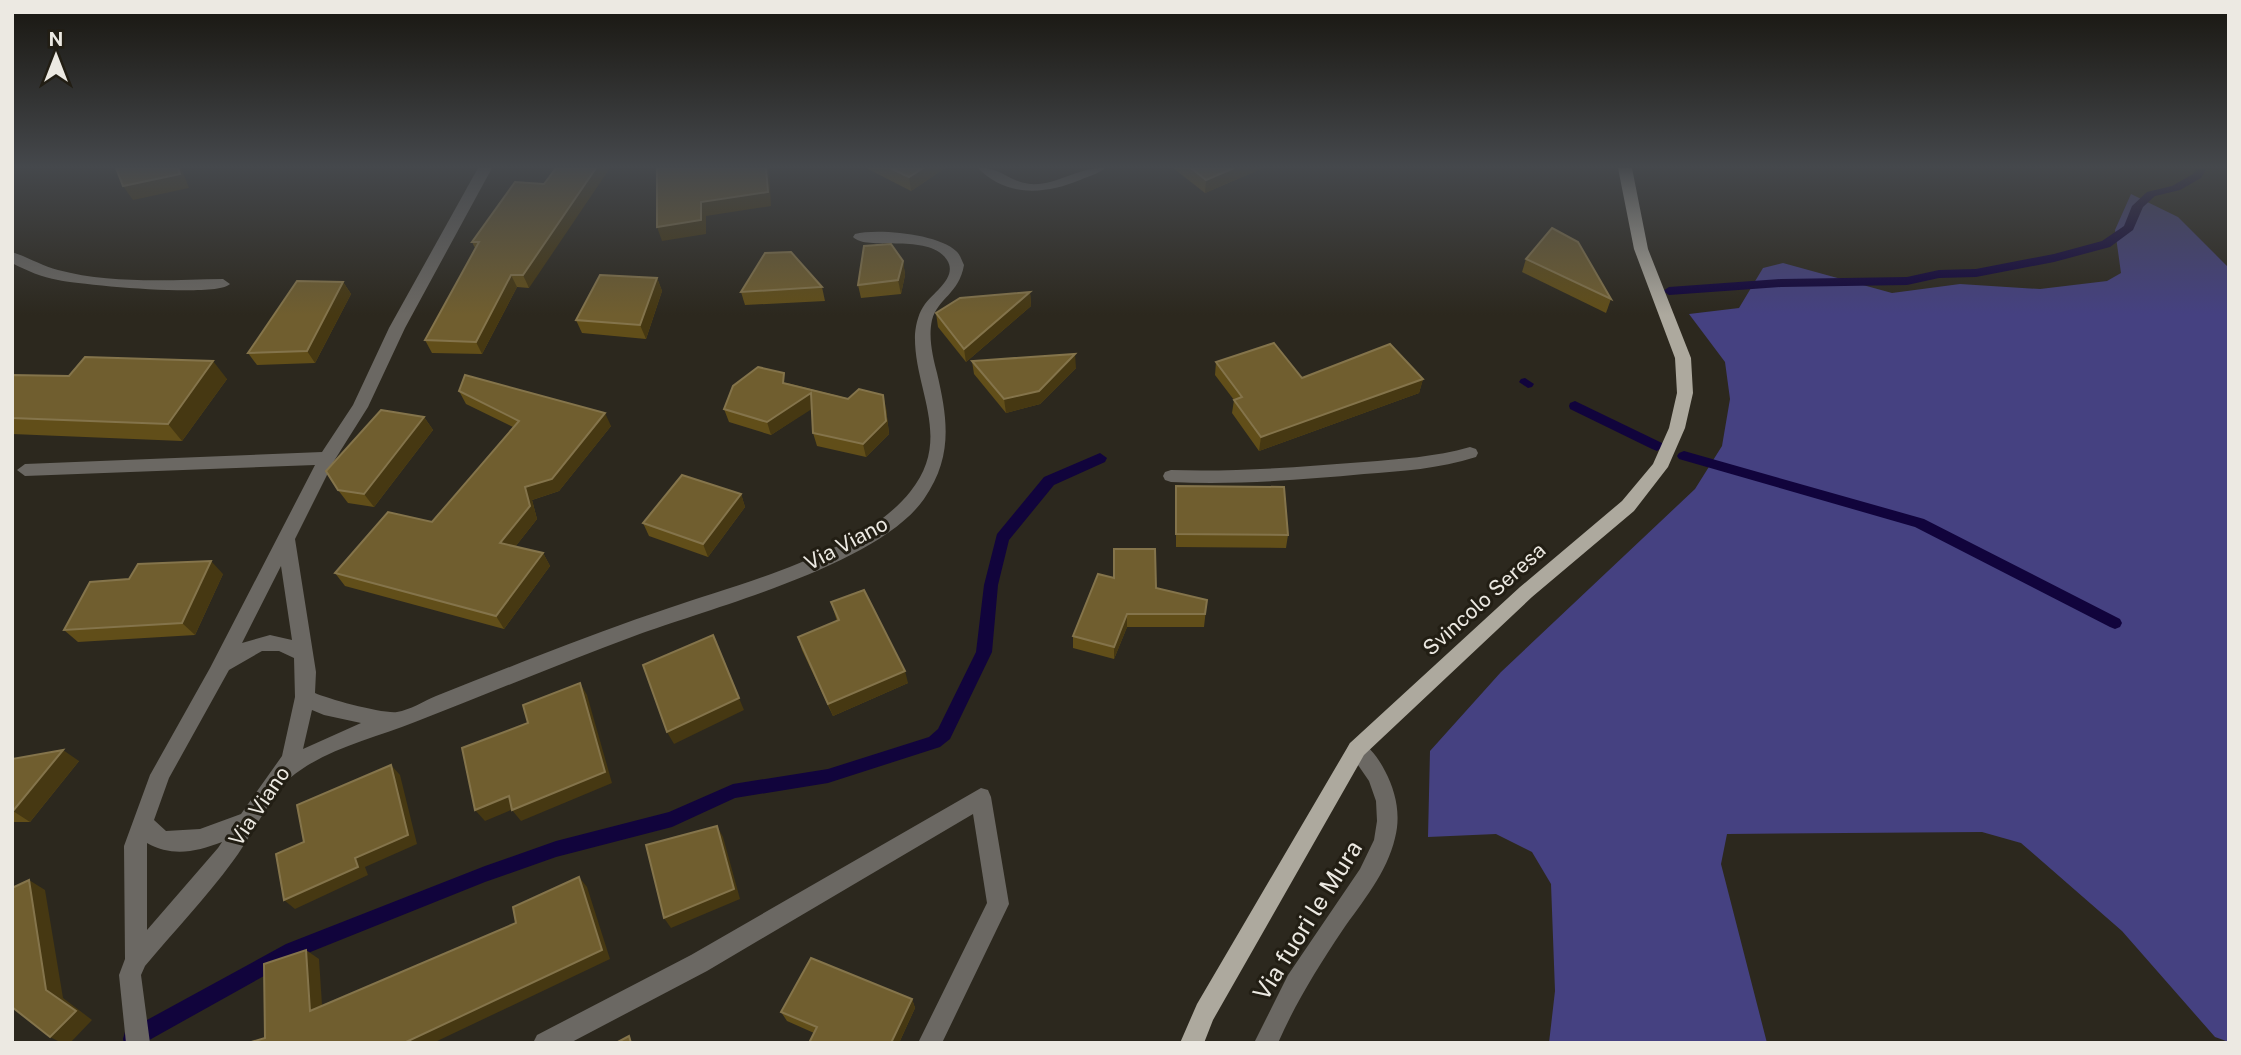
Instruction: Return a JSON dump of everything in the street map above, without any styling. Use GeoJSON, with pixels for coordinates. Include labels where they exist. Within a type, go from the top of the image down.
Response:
{"type":"FeatureCollection","features":[{"type":"Feature","properties":{"kind":"main road","name":"Svincolo Seresa"},"geometry":{"type":"LineString","coordinates":[[1192,1043],[1205,1012],[1357,749],[1526,592],[1628,506],[1660,467],[1677,428],[1685,393],[1683,358],[1642,249],[1634,217]]}},
{"type":"Feature","properties":{"kind":"street"},"geometry":{"type":"LineString","coordinates":[[138,1043],[130,975],[136,960],[135,846],[160,775],[220,669],[327,458],[359,407],[397,328],[458,217]]}},
{"type":"Feature","properties":{"kind":"street","name":"Via Viano"},"geometry":{"type":"LineString","coordinates":[[281,773],[322,748],[537,663],[825,560],[904,511],[917,496],[933,466],[938,446],[939,419],[923,323],[936,299],[954,280],[955,264],[948,252],[939,246],[915,239],[860,237]]}},
{"type":"Feature","properties":{"kind":"street"},"geometry":{"type":"LineString","coordinates":[[12,257],[21,263],[79,280],[223,284]]}},
{"type":"Feature","properties":{"kind":"street"},"geometry":{"type":"LineString","coordinates":[[1171,476],[1230,479],[1294,475],[1440,462],[1470,453]]}},
{"type":"Feature","properties":{"kind":"street"},"geometry":{"type":"LineString","coordinates":[[25,470],[327,458]]}},
{"type":"Feature","properties":{"kind":"street","name":"Via Viano"},"geometry":{"type":"LineString","coordinates":[[136,960],[226,855],[291,758],[305,697],[303,653],[286,539]]}},
{"type":"Feature","properties":{"kind":"street"},"geometry":{"type":"LineString","coordinates":[[220,669],[261,642],[280,641],[303,653]]}},
{"type":"Feature","properties":{"kind":"street"},"geometry":{"type":"LineString","coordinates":[[305,697],[324,707],[355,715],[398,720]]}},
{"type":"Feature","properties":{"kind":"street","name":"Via fuori le Mura"},"geometry":{"type":"LineString","coordinates":[[1266,1043],[1284,1001],[1381,856],[1388,814],[1385,797],[1379,777],[1357,749]]}},
{"type":"Feature","properties":{"kind":"street"},"geometry":{"type":"LineString","coordinates":[[545,1043],[699,963],[956,815],[981,797],[998,904],[930,1043]]}},
{"type":"Feature","properties":{"kind":"street"},"geometry":{"type":"LineString","coordinates":[[143,821],[153,836],[172,842],[201,840],[251,819]]}},
{"type":"Feature","properties":{"kind":"shaded area"},"geometry":{"type":"Polygon","coordinates":[[[2121,217],[2178,217],[2229,268],[2229,1042],[2215,1037],[2122,931],[2021,843],[1982,832],[1727,834],[1721,864],[1767,1043],[1549,1043],[1555,991],[1551,884],[1532,852],[1496,834],[1428,837],[1430,751],[1501,672],[1695,489],[1722,446],[1730,399],[1725,362],[1689,314],[1739,308],[1763,268],[1783,263],[1892,293],[1960,284],[2040,289],[2107,281],[2121,273],[2115,230],[2121,217]]]}},
{"type":"Feature","properties":{"kind":"building"},"geometry":{"type":"Polygon","coordinates":[[[490,217],[562,217],[523,275],[511,275],[476,342],[425,340],[479,242],[472,242],[490,217]]]}},
{"type":"Feature","properties":{"kind":"building"},"geometry":{"type":"Polygon","coordinates":[[[657,217],[701,217],[701,220],[657,227],[657,217]]]}},
{"type":"Feature","properties":{"kind":"building"},"geometry":{"type":"Polygon","coordinates":[[[1552,228],[1578,242],[1611,299],[1526,259],[1552,228]]]}},
{"type":"Feature","properties":{"kind":"building"},"geometry":{"type":"Polygon","coordinates":[[[891,244],[903,261],[898,280],[858,285],[864,246],[891,244]]]}},
{"type":"Feature","properties":{"kind":"building"},"geometry":{"type":"Polygon","coordinates":[[[791,252],[822,287],[741,292],[765,253],[791,252]]]}},
{"type":"Feature","properties":{"kind":"building"},"geometry":{"type":"Polygon","coordinates":[[[600,275],[657,278],[640,325],[576,320],[600,275]]]}},
{"type":"Feature","properties":{"kind":"building"},"geometry":{"type":"Polygon","coordinates":[[[297,281],[343,282],[307,351],[248,353],[297,281]]]}},
{"type":"Feature","properties":{"kind":"building"},"geometry":{"type":"Polygon","coordinates":[[[1030,292],[964,349],[936,313],[960,298],[1030,292]]]}},
{"type":"Feature","properties":{"kind":"building"},"geometry":{"type":"Polygon","coordinates":[[[1274,343],[1302,378],[1390,344],[1423,379],[1261,437],[1234,400],[1242,397],[1216,362],[1274,343]]]}},
{"type":"Feature","properties":{"kind":"building"},"geometry":{"type":"Polygon","coordinates":[[[1075,354],[1039,391],[1004,399],[972,361],[1075,354]]]}},
{"type":"Feature","properties":{"kind":"building"},"geometry":{"type":"Polygon","coordinates":[[[85,357],[213,361],[168,424],[12,418],[12,375],[69,376],[85,357]]]}},
{"type":"Feature","properties":{"kind":"building"},"geometry":{"type":"Polygon","coordinates":[[[758,367],[784,373],[783,383],[848,399],[859,389],[883,395],[886,421],[863,444],[813,433],[811,393],[767,422],[724,409],[733,386],[758,367]]]}},
{"type":"Feature","properties":{"kind":"building"},"geometry":{"type":"Polygon","coordinates":[[[465,375],[605,413],[552,479],[525,487],[530,506],[500,543],[543,553],[496,616],[335,573],[388,512],[432,522],[519,421],[459,391],[465,375]]]}},
{"type":"Feature","properties":{"kind":"building"},"geometry":{"type":"Polygon","coordinates":[[[381,410],[424,417],[364,494],[338,490],[326,471],[381,410]]]}},
{"type":"Feature","properties":{"kind":"building"},"geometry":{"type":"Polygon","coordinates":[[[682,475],[741,494],[703,544],[643,523],[682,475]]]}},
{"type":"Feature","properties":{"kind":"building"},"geometry":{"type":"Polygon","coordinates":[[[1176,486],[1284,487],[1288,535],[1176,534],[1176,486]]]}},
{"type":"Feature","properties":{"kind":"building"},"geometry":{"type":"Polygon","coordinates":[[[1114,549],[1155,549],[1156,588],[1207,600],[1205,614],[1127,614],[1114,647],[1073,636],[1098,574],[1114,578],[1114,549]]]}},
{"type":"Feature","properties":{"kind":"building"},"geometry":{"type":"Polygon","coordinates":[[[211,561],[182,623],[64,630],[90,582],[129,579],[138,564],[211,561]]]}},
{"type":"Feature","properties":{"kind":"building"},"geometry":{"type":"Polygon","coordinates":[[[864,590],[905,671],[828,704],[798,637],[839,620],[831,602],[864,590]]]}},
{"type":"Feature","properties":{"kind":"building"},"geometry":{"type":"Polygon","coordinates":[[[713,635],[739,698],[667,732],[643,665],[713,635]]]}},
{"type":"Feature","properties":{"kind":"building"},"geometry":{"type":"Polygon","coordinates":[[[580,683],[605,772],[512,810],[509,796],[475,810],[462,748],[528,723],[523,705],[580,683]]]}},
{"type":"Feature","properties":{"kind":"building"},"geometry":{"type":"Polygon","coordinates":[[[63,750],[13,811],[12,811],[12,759],[63,750]]]}},
{"type":"Feature","properties":{"kind":"building"},"geometry":{"type":"Polygon","coordinates":[[[391,765],[408,835],[355,858],[358,867],[284,900],[276,854],[304,842],[297,805],[391,765]]]}},
{"type":"Feature","properties":{"kind":"building"},"geometry":{"type":"Polygon","coordinates":[[[717,826],[734,889],[664,918],[646,845],[717,826]]]}},
{"type":"Feature","properties":{"kind":"building"},"geometry":{"type":"Polygon","coordinates":[[[579,877],[602,950],[404,1043],[248,1043],[265,1038],[264,964],[306,950],[310,1011],[516,923],[513,907],[579,877]]]}},
{"type":"Feature","properties":{"kind":"building"},"geometry":{"type":"Polygon","coordinates":[[[29,880],[46,990],[76,1011],[50,1037],[12,1007],[12,888],[29,880]]]}},
{"type":"Feature","properties":{"kind":"building"},"geometry":{"type":"Polygon","coordinates":[[[811,958],[912,999],[891,1043],[809,1043],[817,1027],[781,1012],[811,958]]]}},
{"type":"Feature","properties":{"kind":"building"},"geometry":{"type":"Polygon","coordinates":[[[629,1036],[631,1043],[616,1043],[629,1036]]]}},
{"type":"Feature","properties":{"kind":"waterway"},"geometry":{"type":"LineString","coordinates":[[1669,291],[1781,283],[1907,281],[1939,274],[1976,273],[2054,258],[2106,244],[2129,228],[2133,217]]}},
{"type":"Feature","properties":{"kind":"waterway"},"geometry":{"type":"LineString","coordinates":[[1575,406],[1657,446]]}},
{"type":"Feature","properties":{"kind":"waterway"},"geometry":{"type":"LineString","coordinates":[[1684,456],[1919,523],[2115,623]]}},
{"type":"Feature","properties":{"kind":"waterway"},"geometry":{"type":"LineString","coordinates":[[132,1039],[292,950],[485,874],[556,849],[672,819],[733,791],[828,776],[934,742],[944,734],[984,652],[991,585],[1002,538],[1049,481],[1100,458]]}}]}
